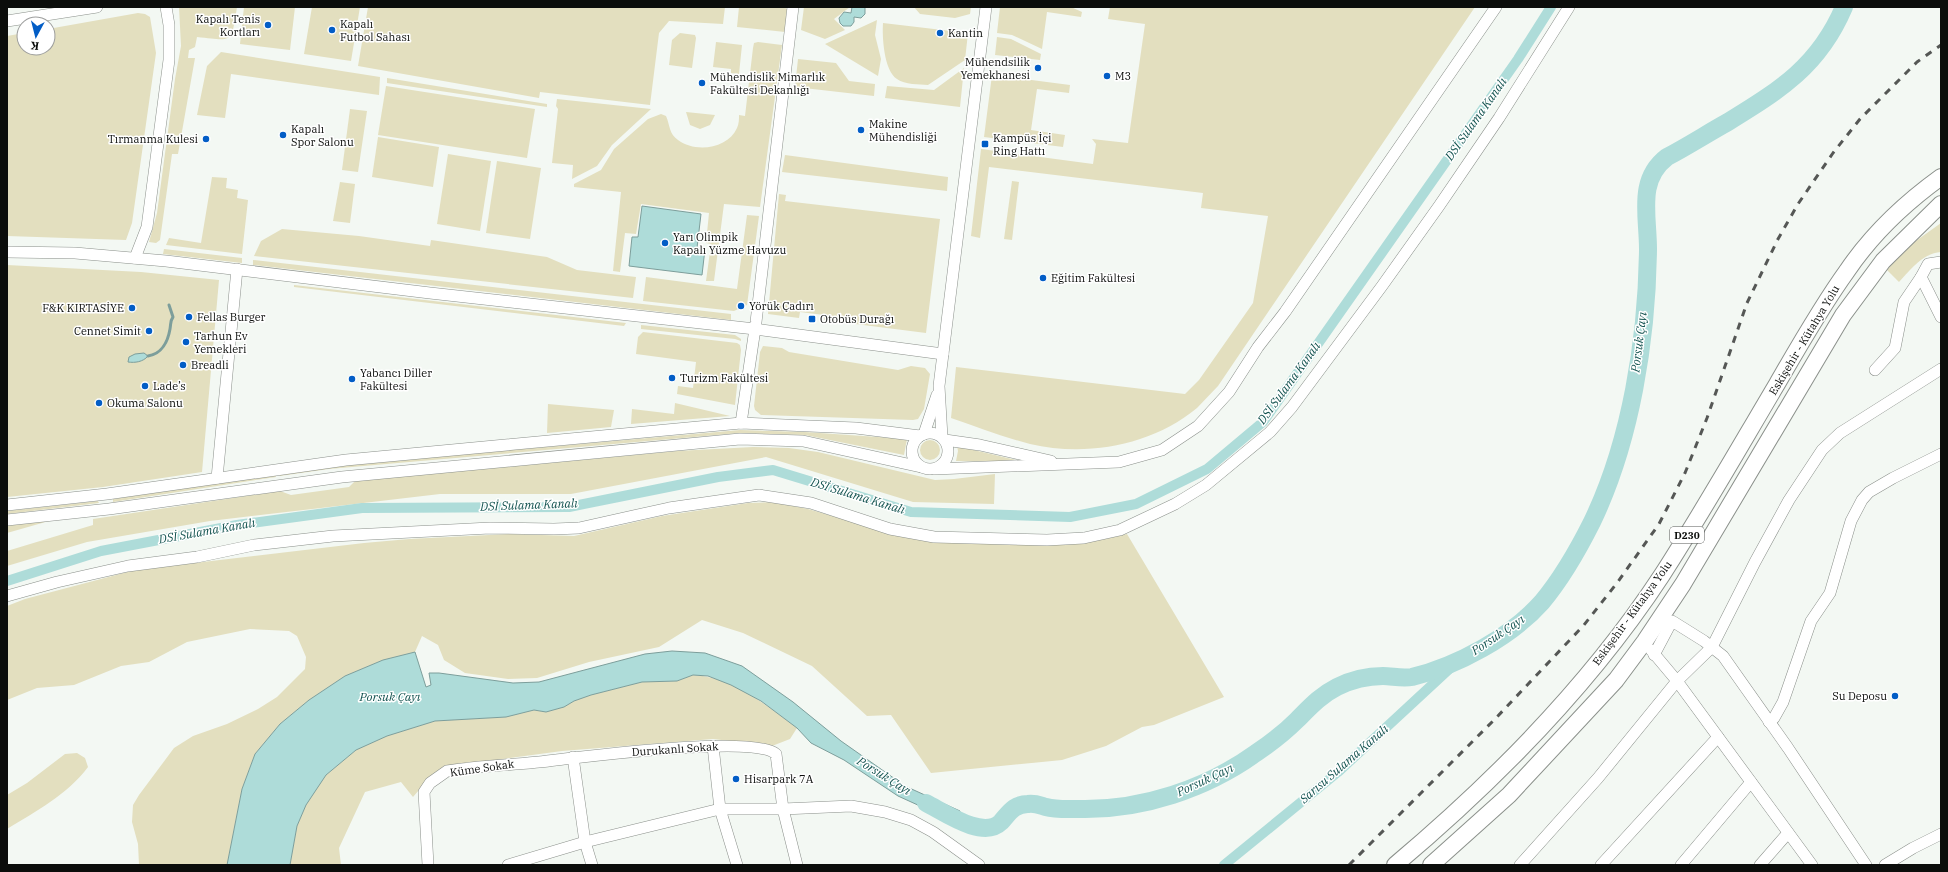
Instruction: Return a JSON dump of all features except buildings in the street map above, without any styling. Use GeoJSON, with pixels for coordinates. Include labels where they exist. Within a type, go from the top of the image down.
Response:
{"type":"FeatureCollection","features":[{"type":"Feature","properties":{"kind":"highway","name":"Eskişehir - Kütahya Yolu"},"geometry":{"type":"LineString","coordinates":[[1395,865],[1498,773],[1555,713],[1618,636],[1665,569],[1711,496],[1824,305],[1847,269],[1894,215],[1920,192],[1941,177]]}},
{"type":"Feature","properties":{"kind":"highway","name":"Eskişehir - Kütahya Yolu"},"geometry":{"type":"LineString","coordinates":[[1432,865],[1509,795],[1616,680],[1645,641],[1731,505],[1843,315],[1883,261],[1941,204]]}},
{"type":"Feature","properties":{"kind":"street"},"geometry":{"type":"LineString","coordinates":[[7,21],[97,7]]}},
{"type":"Feature","properties":{"kind":"street"},"geometry":{"type":"LineString","coordinates":[[135,258],[148,227],[169,65],[169,26],[166,7]]}},
{"type":"Feature","properties":{"kind":"street"},"geometry":{"type":"LineString","coordinates":[[741,423],[755,329],[793,7]]}},
{"type":"Feature","properties":{"kind":"street"},"geometry":{"type":"LineString","coordinates":[[934,469],[942,465],[948,458],[949,449],[943,438],[939,386],[986,7]]}},
{"type":"Feature","properties":{"kind":"street"},"geometry":{"type":"LineString","coordinates":[[7,520],[109,509],[342,476],[740,439],[803,441],[934,469],[1119,462],[1162,450],[1198,426],[1229,392],[1258,347],[1285,312],[1496,7]]}},
{"type":"Feature","properties":{"kind":"street"},"geometry":{"type":"LineString","coordinates":[[7,596],[57,582],[128,566],[197,556],[254,545],[333,536],[490,528],[579,528],[669,508],[759,495],[811,503],[890,529],[934,537],[1069,539],[1084,538],[1120,530],[1175,504],[1206,485],[1270,432],[1292,407],[1382,286],[1439,206],[1499,118],[1570,7]]}},
{"type":"Feature","properties":{"kind":"street"},"geometry":{"type":"LineString","coordinates":[[7,252],[75,253],[237,269],[422,292],[755,329],[943,354]]}},
{"type":"Feature","properties":{"kind":"street"},"geometry":{"type":"LineString","coordinates":[[1875,370],[1895,348],[1904,302],[1928,264],[1941,262]]}},
{"type":"Feature","properties":{"kind":"street"},"geometry":{"type":"LineString","coordinates":[[217,478],[237,269]]}},
{"type":"Feature","properties":{"kind":"street"},"geometry":{"type":"LineString","coordinates":[[1921,277],[1941,317]]}},
{"type":"Feature","properties":{"kind":"street"},"geometry":{"type":"LineString","coordinates":[[1520,865],[1598,778],[1677,681],[1712,647],[1782,514],[1822,450],[1840,433],[1941,369]]}},
{"type":"Feature","properties":{"kind":"street"},"geometry":{"type":"LineString","coordinates":[[921,467],[914,460],[912,452],[914,443],[922,435],[939,386]]}},
{"type":"Feature","properties":{"kind":"street"},"geometry":{"type":"LineString","coordinates":[[7,505],[107,494],[346,460],[741,423],[856,428],[922,435],[933,433],[943,438],[1067,465]]}},
{"type":"Feature","properties":{"kind":"street"},"geometry":{"type":"LineString","coordinates":[[1769,722],[1774,718],[1782,702],[1811,621],[1830,593],[1851,522],[1862,500],[1869,492],[1893,478],[1941,454]]}},
{"type":"Feature","properties":{"kind":"street"},"geometry":{"type":"LineString","coordinates":[[107,494],[109,509]]}},
{"type":"Feature","properties":{"kind":"street"},"geometry":{"type":"LineString","coordinates":[[1654,655],[1672,621],[1723,656],[1866,865]]}},
{"type":"Feature","properties":{"kind":"street"},"geometry":{"type":"LineString","coordinates":[[1645,641],[1654,655],[1677,681],[1812,865]]}},
{"type":"Feature","properties":{"kind":"street"},"geometry":{"type":"LineString","coordinates":[[1601,865],[1718,737]]}},
{"type":"Feature","properties":{"kind":"street"},"geometry":{"type":"LineString","coordinates":[[713,746],[720,809],[737,865]]}},
{"type":"Feature","properties":{"kind":"street","name":"Durukanlı Sokak"},"geometry":{"type":"LineString","coordinates":[[573,757],[713,746],[758,747],[771,750],[776,754],[783,809]]}},
{"type":"Feature","properties":{"kind":"street"},"geometry":{"type":"LineString","coordinates":[[573,757],[585,842],[592,865]]}},
{"type":"Feature","properties":{"kind":"street","name":"Küme Sokak"},"geometry":{"type":"LineString","coordinates":[[428,865],[424,792],[430,783],[447,771],[573,757]]}},
{"type":"Feature","properties":{"kind":"street"},"geometry":{"type":"LineString","coordinates":[[1682,865],[1751,782]]}},
{"type":"Feature","properties":{"kind":"street"},"geometry":{"type":"LineString","coordinates":[[508,865],[585,842],[720,809],[783,809],[851,806],[885,812],[911,820],[933,832],[979,865]]}},
{"type":"Feature","properties":{"kind":"street"},"geometry":{"type":"LineString","coordinates":[[783,809],[797,865]]}},
{"type":"Feature","properties":{"kind":"street"},"geometry":{"type":"LineString","coordinates":[[1760,865],[1788,833]]}},
{"type":"Feature","properties":{"kind":"street"},"geometry":{"type":"LineString","coordinates":[[1885,865],[1913,848],[1941,834]]}},
{"type":"Feature","properties":{"kind":"shaded area"},"geometry":{"type":"Polygon","coordinates":[[[179,7],[237,7],[233,28],[229,37],[218,39],[197,37],[195,47],[189,50],[188,58],[195,58],[178,154],[172,154],[160,240],[156,243],[149,242],[157,213],[175,79],[181,46],[179,7]]]}},
{"type":"Feature","properties":{"kind":"shaded area","name":"Kapalı Tenis Kortları"},"geometry":{"type":"Polygon","coordinates":[[[244,7],[295,7],[290,50],[240,44],[244,7]]]}},
{"type":"Feature","properties":{"kind":"shaded area","name":"Kapalı Futbol Sahası"},"geometry":{"type":"Polygon","coordinates":[[[312,7],[360,7],[351,61],[304,54],[312,7]]]}},
{"type":"Feature","properties":{"kind":"shaded area"},"geometry":{"type":"Polygon","coordinates":[[[368,7],[725,7],[723,24],[669,21],[659,33],[650,105],[540,92],[539,98],[358,66],[368,7]]]}},
{"type":"Feature","properties":{"kind":"shaded area"},"geometry":{"type":"Polygon","coordinates":[[[739,7],[784,7],[787,9],[785,32],[737,27],[739,7]]]}},
{"type":"Feature","properties":{"kind":"shaded area"},"geometry":{"type":"Polygon","coordinates":[[[804,7],[850,7],[834,19],[845,30],[825,39],[801,30],[804,7]]]}},
{"type":"Feature","properties":{"kind":"shaded area"},"geometry":{"type":"Polygon","coordinates":[[[914,7],[971,7],[970,14],[955,18],[920,14],[914,7]]]}},
{"type":"Feature","properties":{"kind":"shaded area"},"geometry":{"type":"Polygon","coordinates":[[[1000,7],[1071,7],[1082,12],[1081,17],[1047,12],[1042,49],[1012,35],[997,33],[1000,7]]]}},
{"type":"Feature","properties":{"kind":"shaded area"},"geometry":{"type":"Polygon","coordinates":[[[1110,7],[1475,7],[1218,386],[1200,405],[1179,421],[1139,440],[1095,448],[1051,448],[1030,444],[990,432],[951,418],[956,367],[1185,394],[1199,380],[1253,303],[1268,216],[1201,208],[1203,193],[989,167],[980,238],[971,236],[981,149],[1093,164],[1096,144],[1092,139],[1128,143],[1145,24],[1108,19],[1110,7]]]}},
{"type":"Feature","properties":{"kind":"shaded area"},"geometry":{"type":"Polygon","coordinates":[[[138,13],[145,14],[150,17],[156,53],[132,223],[126,240],[7,236],[7,36],[16,34],[16,56],[56,56],[56,28],[138,13]]]}},
{"type":"Feature","properties":{"kind":"shaded area"},"geometry":{"type":"Polygon","coordinates":[[[877,20],[875,35],[881,59],[878,76],[825,44],[877,20]]]}},
{"type":"Feature","properties":{"kind":"shaded area"},"geometry":{"type":"Polygon","coordinates":[[[883,23],[968,33],[965,60],[928,85],[900,81],[889,69],[885,53],[883,23]]]}},
{"type":"Feature","properties":{"kind":"shaded area"},"geometry":{"type":"Polygon","coordinates":[[[680,33],[695,35],[696,38],[692,68],[669,65],[672,40],[680,33]]]}},
{"type":"Feature","properties":{"kind":"shaded area"},"geometry":{"type":"Polygon","coordinates":[[[997,37],[1011,39],[1041,54],[1040,60],[995,55],[997,37]]]}},
{"type":"Feature","properties":{"kind":"shaded area"},"geometry":{"type":"Polygon","coordinates":[[[716,42],[742,45],[739,74],[731,73],[731,69],[713,67],[716,42]]]}},
{"type":"Feature","properties":{"kind":"shaded area"},"geometry":{"type":"Polygon","coordinates":[[[758,42],[782,45],[760,207],[724,204],[714,281],[706,281],[711,244],[706,243],[709,213],[641,204],[636,234],[625,233],[620,272],[613,271],[621,192],[574,187],[574,184],[601,170],[614,149],[648,119],[661,114],[666,116],[670,129],[675,138],[685,144],[693,147],[710,147],[726,141],[733,135],[737,128],[739,123],[739,115],[745,116],[753,48],[754,43],[758,42]]]}},
{"type":"Feature","properties":{"kind":"shaded area"},"geometry":{"type":"Polygon","coordinates":[[[221,52],[380,77],[379,95],[231,74],[225,118],[197,115],[207,66],[221,52]]]}},
{"type":"Feature","properties":{"kind":"shaded area"},"geometry":{"type":"Polygon","coordinates":[[[798,59],[836,63],[849,81],[875,84],[874,96],[795,87],[798,59]]]}},
{"type":"Feature","properties":{"kind":"shaded area"},"geometry":{"type":"Polygon","coordinates":[[[964,68],[960,107],[885,98],[887,86],[934,90],[964,68]]]}},
{"type":"Feature","properties":{"kind":"shaded area"},"geometry":{"type":"Polygon","coordinates":[[[992,75],[1070,85],[1069,93],[1037,89],[1031,130],[1065,135],[1063,147],[984,137],[992,75]]]}},
{"type":"Feature","properties":{"kind":"shaded area"},"geometry":{"type":"Polygon","coordinates":[[[387,78],[547,104],[547,107],[387,83],[387,78]]]}},
{"type":"Feature","properties":{"kind":"shaded area"},"geometry":{"type":"Polygon","coordinates":[[[386,86],[535,109],[527,158],[378,135],[386,86]]]}},
{"type":"Feature","properties":{"kind":"shaded area"},"geometry":{"type":"Polygon","coordinates":[[[557,99],[651,109],[612,145],[597,166],[572,179],[573,165],[552,163],[558,109],[556,106],[557,99]]]}},
{"type":"Feature","properties":{"kind":"shaded area"},"geometry":{"type":"Polygon","coordinates":[[[350,109],[367,111],[358,172],[342,170],[350,109]]]}},
{"type":"Feature","properties":{"kind":"shaded area"},"geometry":{"type":"Polygon","coordinates":[[[686,112],[715,115],[710,125],[700,129],[690,125],[686,112]]]}},
{"type":"Feature","properties":{"kind":"shaded area"},"geometry":{"type":"Polygon","coordinates":[[[378,137],[439,147],[433,187],[372,177],[378,137]]]}},
{"type":"Feature","properties":{"kind":"shaded area"},"geometry":{"type":"Polygon","coordinates":[[[448,154],[491,161],[480,231],[437,224],[448,154]]]}},
{"type":"Feature","properties":{"kind":"shaded area"},"geometry":{"type":"Polygon","coordinates":[[[785,155],[948,177],[947,191],[782,172],[785,155]]]}},
{"type":"Feature","properties":{"kind":"shaded area"},"geometry":{"type":"Polygon","coordinates":[[[497,161],[541,168],[530,239],[486,233],[497,161]]]}},
{"type":"Feature","properties":{"kind":"shaded area"},"geometry":{"type":"Polygon","coordinates":[[[212,177],[227,178],[226,188],[238,190],[237,198],[248,200],[242,254],[166,245],[169,238],[201,243],[212,177]]]}},
{"type":"Feature","properties":{"kind":"shaded area"},"geometry":{"type":"Polygon","coordinates":[[[1012,181],[1019,182],[1012,240],[1004,239],[1012,181]]]}},
{"type":"Feature","properties":{"kind":"shaded area"},"geometry":{"type":"Polygon","coordinates":[[[340,182],[355,184],[350,223],[333,221],[340,182]]]}},
{"type":"Feature","properties":{"kind":"shaded area"},"geometry":{"type":"Polygon","coordinates":[[[779,194],[786,195],[785,201],[940,219],[926,333],[824,320],[824,315],[800,312],[799,318],[768,314],[779,194]]]}},
{"type":"Feature","properties":{"kind":"shaded area"},"geometry":{"type":"Polygon","coordinates":[[[747,215],[759,216],[747,305],[734,311],[643,301],[646,277],[737,289],[747,215]]]}},
{"type":"Feature","properties":{"kind":"shaded area"},"geometry":{"type":"Polygon","coordinates":[[[1941,223],[1941,252],[1928,255],[1912,267],[1899,282],[1887,270],[1906,248],[1941,223]]]}},
{"type":"Feature","properties":{"kind":"shaded area"},"geometry":{"type":"Polygon","coordinates":[[[282,229],[359,236],[430,246],[431,240],[547,257],[577,270],[636,277],[633,298],[254,256],[261,241],[282,229]]]}},
{"type":"Feature","properties":{"kind":"shaded area"},"geometry":{"type":"Polygon","coordinates":[[[164,249],[242,258],[242,263],[163,254],[164,249]]]}},
{"type":"Feature","properties":{"kind":"shaded area"},"geometry":{"type":"Polygon","coordinates":[[[253,260],[731,314],[731,320],[253,265],[253,260]]]}},
{"type":"Feature","properties":{"kind":"shaded area"},"geometry":{"type":"Polygon","coordinates":[[[7,265],[141,272],[219,280],[202,472],[103,487],[7,497],[7,265]]]}},
{"type":"Feature","properties":{"kind":"shaded area"},"geometry":{"type":"Polygon","coordinates":[[[294,285],[626,323],[624,326],[294,287],[294,285]]]}},
{"type":"Feature","properties":{"kind":"shaded area"},"geometry":{"type":"Polygon","coordinates":[[[641,325],[735,335],[741,339],[741,341],[735,339],[641,329],[641,325]]]}},
{"type":"Feature","properties":{"kind":"shaded area"},"geometry":{"type":"Polygon","coordinates":[[[643,332],[737,343],[740,345],[741,350],[735,405],[677,394],[678,386],[693,388],[696,362],[636,354],[638,337],[643,332]]]}},
{"type":"Feature","properties":{"kind":"shaded area"},"geometry":{"type":"Polygon","coordinates":[[[763,346],[782,348],[789,352],[898,370],[911,366],[925,368],[930,374],[924,409],[918,419],[913,420],[761,415],[755,410],[754,406],[760,352],[763,346]]]}},
{"type":"Feature","properties":{"kind":"shaded area"},"geometry":{"type":"Polygon","coordinates":[[[675,403],[730,416],[631,424],[632,409],[674,414],[675,403]]]}},
{"type":"Feature","properties":{"kind":"shaded area"},"geometry":{"type":"Polygon","coordinates":[[[548,404],[614,410],[611,427],[547,433],[548,404]]]}},
{"type":"Feature","properties":{"kind":"shaded area"},"geometry":{"type":"Polygon","coordinates":[[[740,430],[805,432],[907,439],[904,455],[805,435],[740,433],[329,469],[280,476],[279,473],[329,466],[740,430]]]}},
{"type":"Feature","properties":{"kind":"shaded area"},"geometry":{"type":"Polygon","coordinates":[[[930,440],[937,443],[940,450],[937,457],[930,460],[923,457],[920,450],[923,443],[930,440]]]}},
{"type":"Feature","properties":{"kind":"shaded area"},"geometry":{"type":"Polygon","coordinates":[[[957,446],[1024,462],[956,461],[958,451],[957,446]]]}},
{"type":"Feature","properties":{"kind":"shaded area"},"geometry":{"type":"Polygon","coordinates":[[[753,447],[789,448],[818,452],[935,480],[995,474],[994,504],[913,502],[766,457],[571,494],[440,494],[210,521],[87,542],[7,566],[7,551],[93,525],[93,519],[280,491],[291,495],[349,487],[355,481],[677,451],[753,447]]]}},
{"type":"Feature","properties":{"kind":"shaded area"},"geometry":{"type":"Polygon","coordinates":[[[275,474],[276,477],[113,502],[113,499],[275,474]]]}},
{"type":"Feature","properties":{"kind":"shaded area"},"geometry":{"type":"Polygon","coordinates":[[[98,501],[99,503],[7,514],[7,511],[98,501]]]}},
{"type":"Feature","properties":{"kind":"shaded area"},"geometry":{"type":"Polygon","coordinates":[[[774,502],[808,509],[899,535],[1100,540],[1127,534],[1224,697],[1154,725],[1142,727],[1106,746],[1062,760],[931,773],[891,715],[867,716],[812,666],[743,633],[702,620],[659,647],[589,662],[537,678],[508,679],[465,673],[444,660],[438,645],[422,636],[415,652],[383,660],[345,676],[309,700],[280,724],[255,754],[242,789],[227,865],[139,865],[138,844],[132,822],[133,805],[174,748],[193,736],[227,724],[258,709],[277,697],[305,669],[306,657],[297,636],[289,631],[250,629],[187,642],[149,662],[121,666],[74,685],[37,688],[7,700],[7,606],[25,599],[135,570],[409,539],[509,534],[574,536],[662,516],[748,503],[774,502]]]}},
{"type":"Feature","properties":{"kind":"shaded area"},"geometry":{"type":"Polygon","coordinates":[[[49,521],[7,533],[7,525],[49,521]]]}},
{"type":"Feature","properties":{"kind":"shaded area"},"geometry":{"type":"Polygon","coordinates":[[[693,675],[708,677],[736,687],[761,702],[797,728],[790,739],[772,746],[713,739],[562,751],[444,767],[431,776],[413,797],[401,782],[365,792],[339,848],[341,865],[290,865],[297,826],[306,805],[326,775],[356,750],[387,736],[435,721],[506,717],[534,710],[546,712],[564,707],[574,701],[591,695],[642,682],[677,681],[693,675]]]}},
{"type":"Feature","properties":{"kind":"shaded area"},"geometry":{"type":"Polygon","coordinates":[[[77,753],[85,758],[88,767],[80,777],[50,802],[7,829],[7,795],[27,783],[65,754],[77,753]]]}},
{"type":"Feature","properties":{"kind":"water"},"geometry":{"type":"Polygon","coordinates":[[[852,7],[865,7],[865,14],[861,18],[854,17],[854,22],[851,26],[843,26],[840,23],[839,18],[844,12],[851,13],[852,7]]]}},
{"type":"Feature","properties":{"kind":"water","name":"Yarı Olimpik Kapalı Yüzme Havuzu"},"geometry":{"type":"Polygon","coordinates":[[[642,206],[701,214],[697,248],[705,249],[702,275],[629,266],[632,237],[638,237],[642,206]]]}},
{"type":"Feature","properties":{"kind":"water"},"geometry":{"type":"Polygon","coordinates":[[[144,353],[148,356],[144,360],[128,362],[129,357],[135,354],[144,353]]]}},
{"type":"Feature","properties":{"kind":"water"},"geometry":{"type":"Polygon","coordinates":[[[672,651],[705,653],[742,666],[793,702],[841,741],[905,786],[960,811],[959,816],[931,811],[898,796],[844,760],[811,743],[797,728],[761,701],[731,685],[708,676],[693,675],[677,681],[642,682],[591,695],[574,701],[564,707],[546,712],[534,710],[506,717],[435,721],[387,736],[356,750],[326,775],[306,805],[297,826],[290,865],[227,865],[242,789],[255,754],[280,724],[309,700],[345,676],[383,660],[415,652],[426,687],[431,685],[429,673],[513,683],[539,682],[645,654],[672,651]]]}},
{"type":"Feature","properties":{"kind":"waterway","name":"DSİ Sulama Kanalı"},"geometry":{"type":"LineString","coordinates":[[7,581],[101,551],[237,525],[362,508],[569,507],[718,477],[773,470],[911,512],[1070,517],[1136,504],[1207,469],[1263,422],[1518,59],[1551,7]]}},
{"type":"Feature","properties":{"kind":"waterway","name":"Porsuk Çayı"},"geometry":{"type":"LineString","coordinates":[[926,803],[964,823],[984,828],[993,827],[1001,822],[1015,807],[1023,804],[1035,804],[1058,809],[1104,808],[1127,806],[1173,795],[1195,787],[1237,766],[1278,737],[1316,702],[1337,687],[1353,680],[1371,677],[1383,676],[1408,678],[1447,666],[1465,658],[1499,638],[1529,615],[1542,602],[1563,574],[1592,522],[1606,491],[1627,424],[1640,354],[1644,318],[1648,249],[1646,199],[1651,176],[1667,157],[1765,99],[1796,75],[1823,45],[1834,28],[1844,7]]}},
{"type":"Feature","properties":{"kind":"waterway"},"geometry":{"type":"LineString","coordinates":[[148,356],[161,350],[168,338],[173,317],[169,305]]}},
{"type":"Feature","properties":{"kind":"waterway","name":"Sarısu Sulama Kanalı"},"geometry":{"type":"LineString","coordinates":[[1224,865],[1338,772],[1460,659]]}},
{"type":"Feature","properties":{"kind":"railway"},"geometry":{"type":"LineString","coordinates":[[1349,865],[1495,719],[1584,625],[1617,583],[1659,524],[1685,473],[1707,418],[1747,303],[1778,239],[1798,204],[1833,153],[1860,119],[1917,62],[1941,45]]}},
{"type":"Feature","properties":{"kind":"place","name":"Kapalı Tenis Kortları"},"geometry":{"type":"Point","coordinates":[268,25]}},
{"type":"Feature","properties":{"kind":"place","name":"Kapalı Futbol Sahası"},"geometry":{"type":"Point","coordinates":[332,30]}},
{"type":"Feature","properties":{"kind":"place","name":"Kantin"},"geometry":{"type":"Point","coordinates":[940,33]}},
{"type":"Feature","properties":{"kind":"place","name":"Mühendsilik Yemekhanesi"},"geometry":{"type":"Point","coordinates":[1038,68]}},
{"type":"Feature","properties":{"kind":"place","name":"M3"},"geometry":{"type":"Point","coordinates":[1107,76]}},
{"type":"Feature","properties":{"kind":"place","name":"Mühendislik Mimarlık Fakültesi Dekanlığı"},"geometry":{"type":"Point","coordinates":[702,83]}},
{"type":"Feature","properties":{"kind":"place","name":"Makine Mühendisliği"},"geometry":{"type":"Point","coordinates":[861,130]}},
{"type":"Feature","properties":{"kind":"place","name":"Kapalı Spor Salonu"},"geometry":{"type":"Point","coordinates":[283,135]}},
{"type":"Feature","properties":{"kind":"place","name":"Tırmanma Kulesi"},"geometry":{"type":"Point","coordinates":[206,139]}},
{"type":"Feature","properties":{"kind":"place","name":"Kampüs İçi Ring Hattı"},"geometry":{"type":"Point","coordinates":[985,144]}},
{"type":"Feature","properties":{"kind":"place","name":"Yarı Olimpik Kapalı Yüzme Havuzu"},"geometry":{"type":"Point","coordinates":[665,243]}},
{"type":"Feature","properties":{"kind":"place","name":"Eğitim Fakültesi"},"geometry":{"type":"Point","coordinates":[1043,278]}},
{"type":"Feature","properties":{"kind":"place","name":"Yörük Çadırı"},"geometry":{"type":"Point","coordinates":[741,306]}},
{"type":"Feature","properties":{"kind":"place","name":"F&K KIRTASİYE"},"geometry":{"type":"Point","coordinates":[132,308]}},
{"type":"Feature","properties":{"kind":"place","name":"Fellas Burger"},"geometry":{"type":"Point","coordinates":[189,317]}},
{"type":"Feature","properties":{"kind":"place","name":"Otobüs Durağı"},"geometry":{"type":"Point","coordinates":[812,319]}},
{"type":"Feature","properties":{"kind":"place","name":"Cennet Simit"},"geometry":{"type":"Point","coordinates":[149,331]}},
{"type":"Feature","properties":{"kind":"place","name":"Tarhun Ev Yemekleri"},"geometry":{"type":"Point","coordinates":[186,342]}},
{"type":"Feature","properties":{"kind":"place","name":"Breadli"},"geometry":{"type":"Point","coordinates":[183,365]}},
{"type":"Feature","properties":{"kind":"place","name":"Turizm Fakültesi"},"geometry":{"type":"Point","coordinates":[672,378]}},
{"type":"Feature","properties":{"kind":"place","name":"Yabancı Diller Fakültesi"},"geometry":{"type":"Point","coordinates":[352,379]}},
{"type":"Feature","properties":{"kind":"place","name":"Lade’s"},"geometry":{"type":"Point","coordinates":[145,386]}},
{"type":"Feature","properties":{"kind":"place","name":"Okuma Salonu"},"geometry":{"type":"Point","coordinates":[99,403]}},
{"type":"Feature","properties":{"kind":"place","name":"Su Deposu"},"geometry":{"type":"Point","coordinates":[1895,696]}},
{"type":"Feature","properties":{"kind":"place","name":"Hisarpark 7A"},"geometry":{"type":"Point","coordinates":[736,779]}}]}
